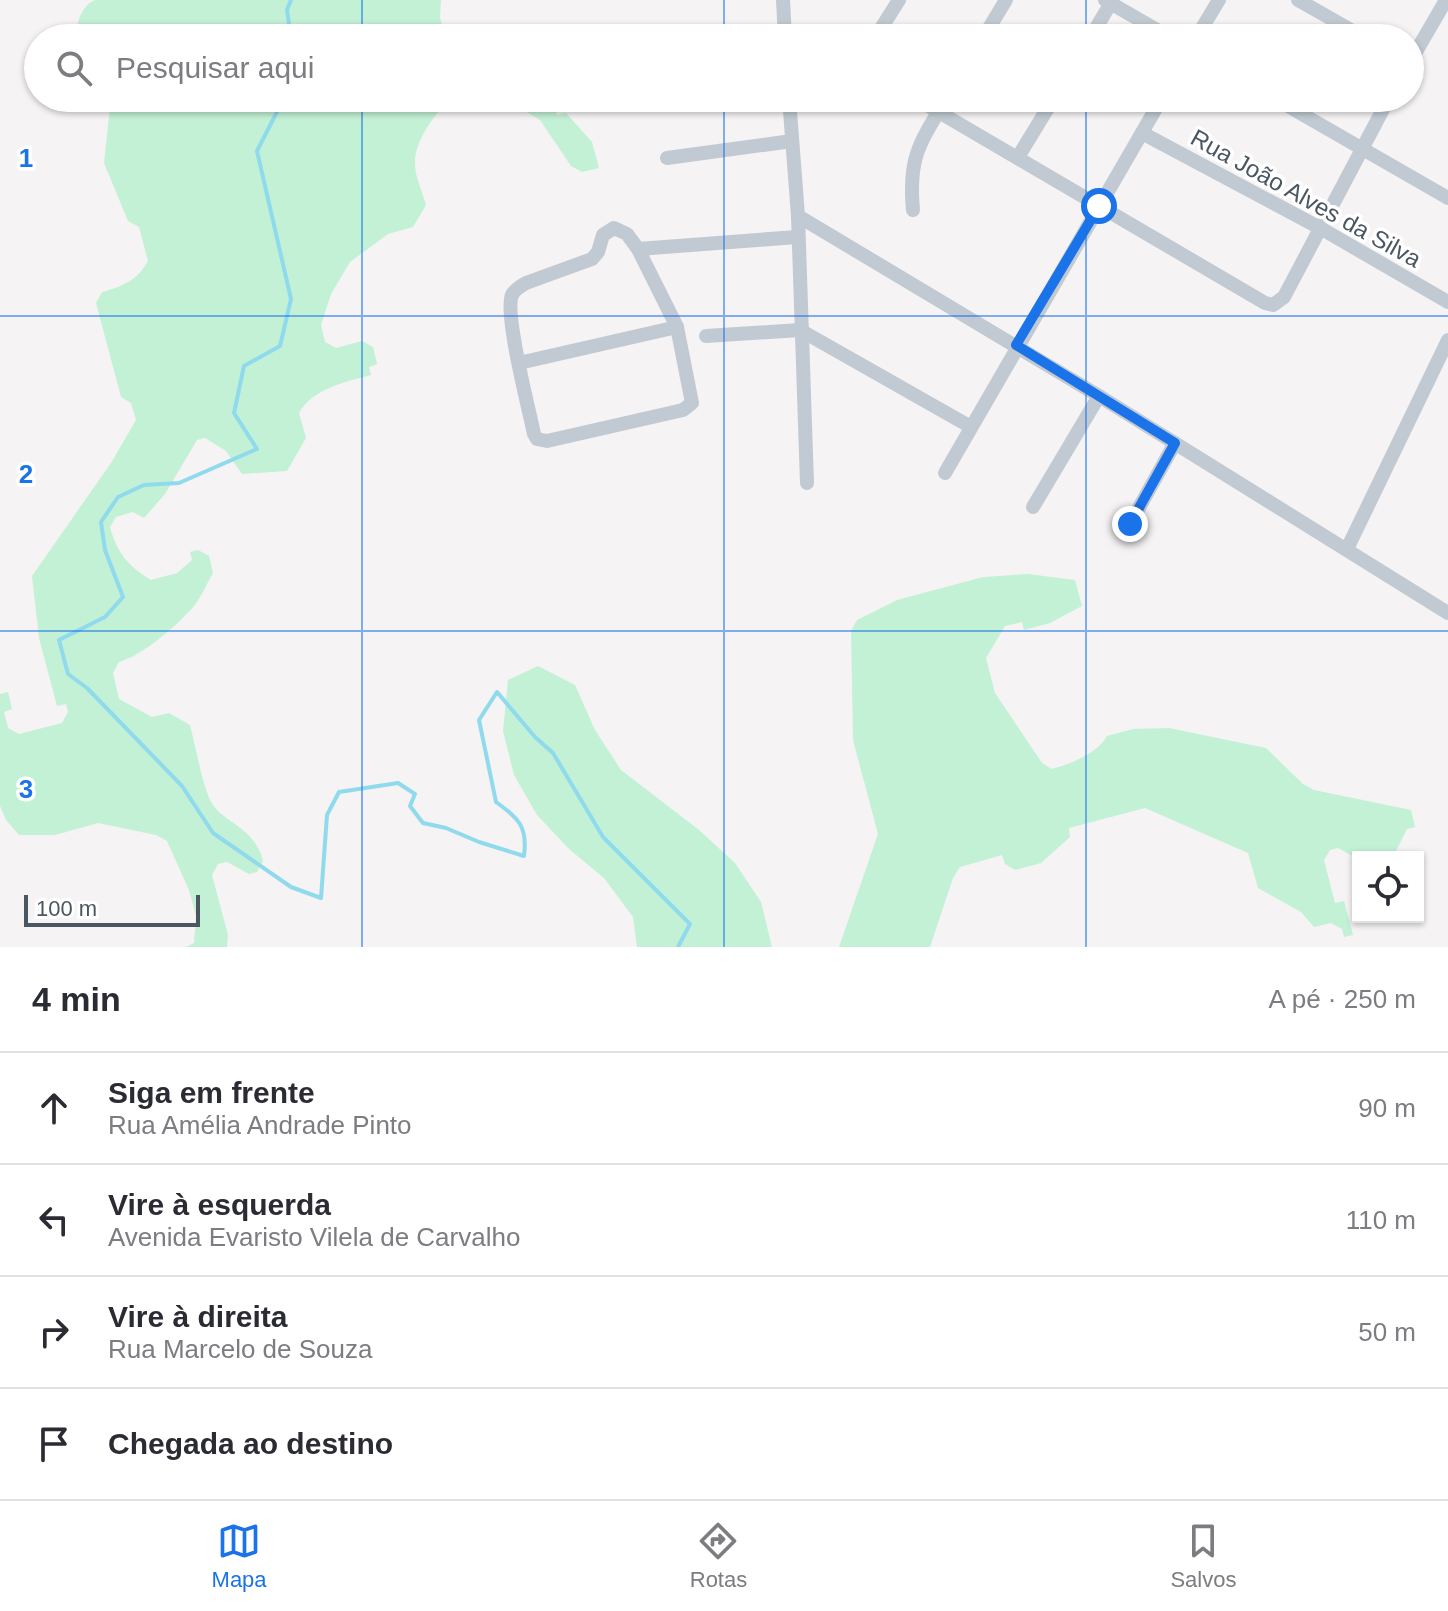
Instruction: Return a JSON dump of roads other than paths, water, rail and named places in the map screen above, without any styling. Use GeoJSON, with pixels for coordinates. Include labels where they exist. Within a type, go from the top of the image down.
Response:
{"type":"FeatureCollection","features":[{"type":"Feature","properties":{"kind":"street"},"geometry":{"type":"LineString","coordinates":[[784,20],[793,0]]}},
{"type":"Feature","properties":{"kind":"street"},"geometry":{"type":"LineString","coordinates":[[884,24],[899,0]]}},
{"type":"Feature","properties":{"kind":"street"},"geometry":{"type":"LineString","coordinates":[[991,24],[1006,0]]}},
{"type":"Feature","properties":{"kind":"street"},"geometry":{"type":"LineString","coordinates":[[1204,24],[1219,0]]}},
{"type":"Feature","properties":{"kind":"street"},"geometry":{"type":"LineString","coordinates":[[1298,0],[1340,24]]}},
{"type":"Feature","properties":{"kind":"street"},"geometry":{"type":"LineString","coordinates":[[1424,38],[1446,0]]}},
{"type":"Feature","properties":{"kind":"street"},"geometry":{"type":"LineString","coordinates":[[1097,24],[1108,2],[1146,24]]}},
{"type":"Feature","properties":{"kind":"street"},"geometry":{"type":"LineString","coordinates":[[790,112],[798,216],[807,483]]}},
{"type":"Feature","properties":{"kind":"street"},"geometry":{"type":"LineString","coordinates":[[913,210],[912,167],[917,150],[938,112]]}},
{"type":"Feature","properties":{"kind":"street"},"geometry":{"type":"LineString","coordinates":[[954,112],[1018,157],[1273,305],[1284,297],[1381,112]]}},
{"type":"Feature","properties":{"kind":"street"},"geometry":{"type":"LineString","coordinates":[[1018,157],[1045,112]]}},
{"type":"Feature","properties":{"kind":"street"},"geometry":{"type":"LineString","coordinates":[[945,473],[1016,345],[1154,112]]}},
{"type":"Feature","properties":{"kind":"street"},"geometry":{"type":"LineString","coordinates":[[1298,112],[1448,198]]}},
{"type":"Feature","properties":{"kind":"street","name":"Rua João Alves da Silva"},"geometry":{"type":"LineString","coordinates":[[1142,133],[1322,229],[1448,302]]}},
{"type":"Feature","properties":{"kind":"street"},"geometry":{"type":"LineString","coordinates":[[667,158],[792,141]]}},
{"type":"Feature","properties":{"kind":"street"},"geometry":{"type":"LineString","coordinates":[[798,216],[1016,345],[1448,613]]}},
{"type":"Feature","properties":{"kind":"street"},"geometry":{"type":"LineString","coordinates":[[614,228],[627,234],[638,249],[677,327],[692,397],[689,407],[547,441],[537,439],[519,363],[510,305],[518,288],[592,259],[598,252],[603,235],[614,228]]}},
{"type":"Feature","properties":{"kind":"street"},"geometry":{"type":"LineString","coordinates":[[638,249],[797,237]]}},
{"type":"Feature","properties":{"kind":"street"},"geometry":{"type":"LineString","coordinates":[[519,363],[677,327]]}},
{"type":"Feature","properties":{"kind":"street"},"geometry":{"type":"LineString","coordinates":[[706,336],[800,330],[971,427]]}},
{"type":"Feature","properties":{"kind":"street"},"geometry":{"type":"LineString","coordinates":[[1347,549],[1448,340]]}},
{"type":"Feature","properties":{"kind":"street"},"geometry":{"type":"LineString","coordinates":[[1033,507],[1099,396]]}},
{"type":"Feature","properties":{"kind":"street"},"geometry":{"type":"LineString","coordinates":[[1130,524],[1175,443]]}},
{"type":"Feature","properties":{"kind":"waterway"},"geometry":{"type":"LineString","coordinates":[[289,24],[287,10],[291,0]]}},
{"type":"Feature","properties":{"kind":"waterway"},"geometry":{"type":"LineString","coordinates":[[277,112],[257,151],[291,299],[280,346],[244,366],[234,413],[257,449],[179,483],[144,485],[118,497],[101,522],[105,550],[123,597],[105,617],[59,640],[68,674],[87,688],[182,786],[213,833],[291,887],[321,898],[327,815],[339,792],[398,783],[415,794],[410,806],[423,823],[524,856],[520,824],[496,802],[479,720],[497,692],[535,737],[553,753],[603,837],[690,924],[678,947]]}}]}
